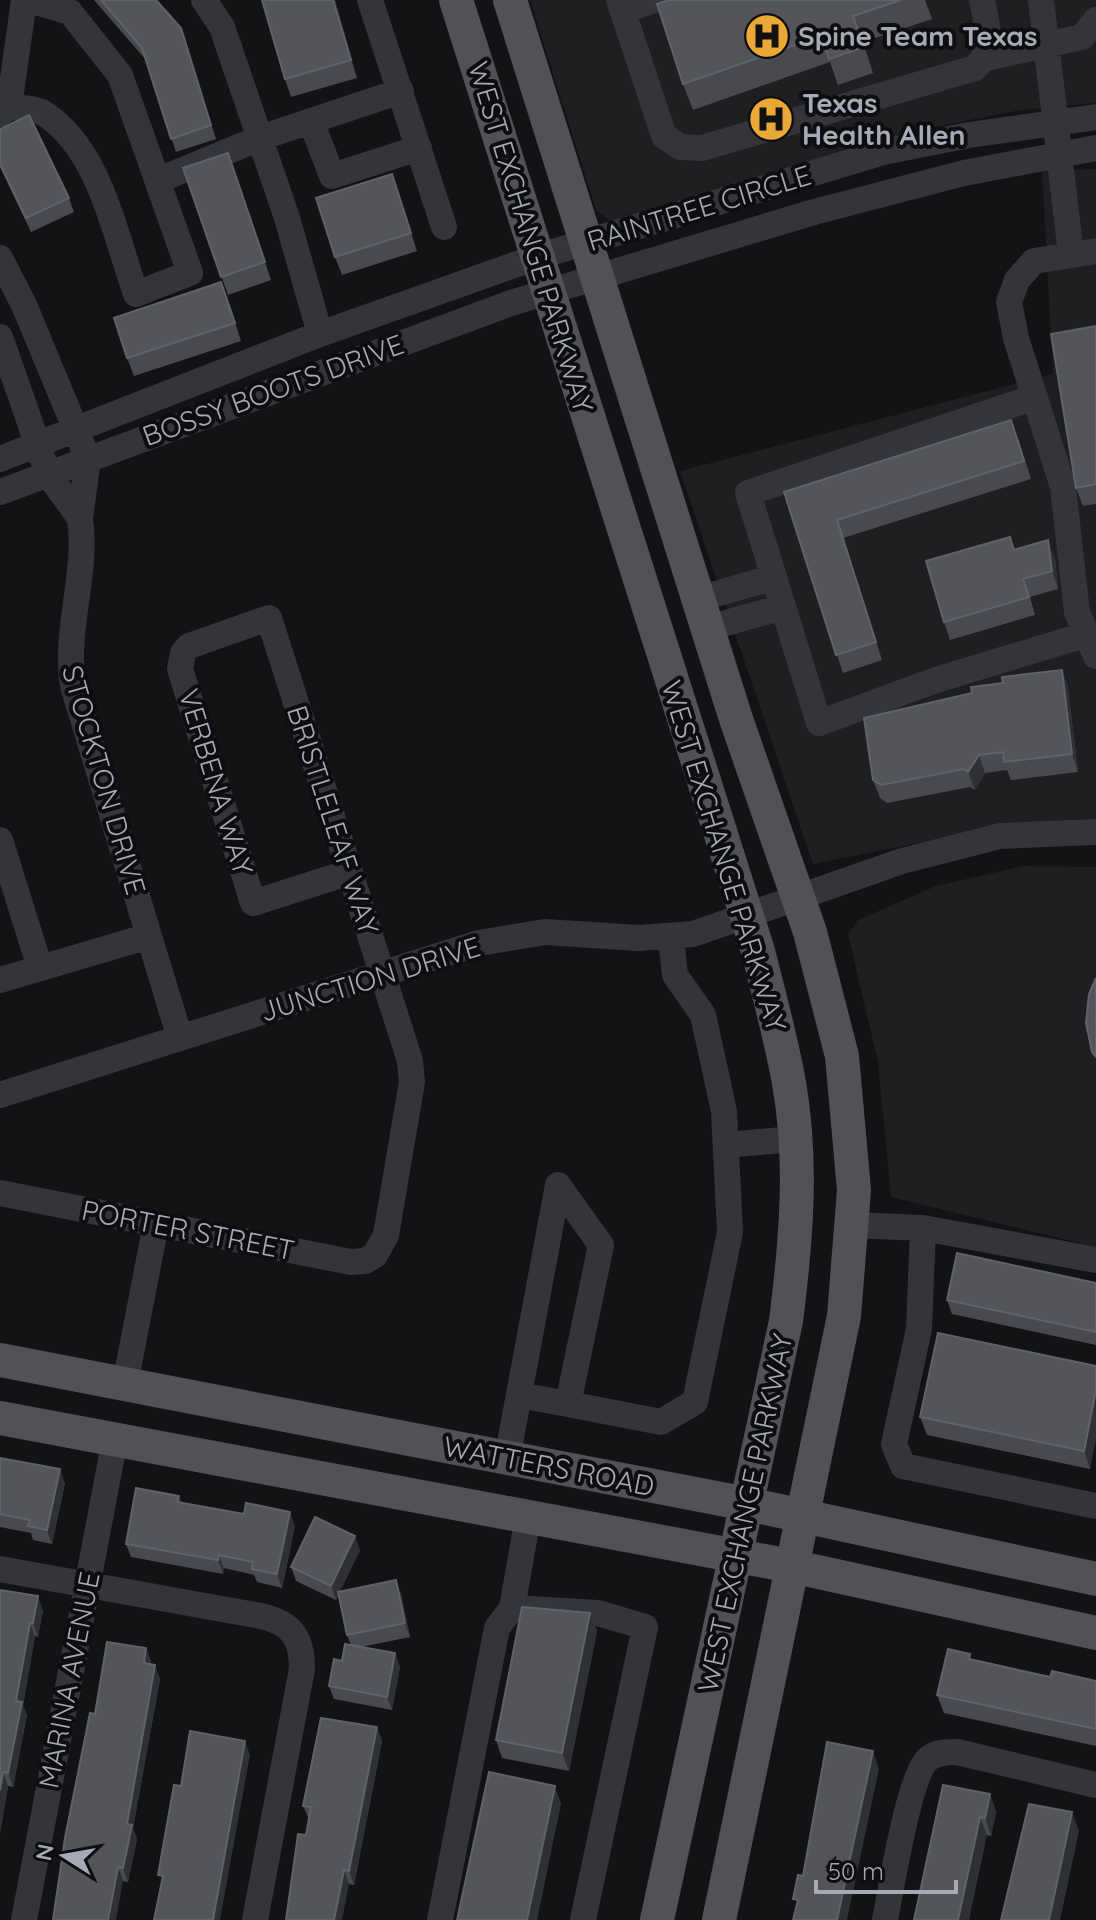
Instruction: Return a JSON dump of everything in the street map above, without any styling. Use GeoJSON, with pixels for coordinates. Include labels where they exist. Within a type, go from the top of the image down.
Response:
{"type":"FeatureCollection","features":[{"type":"Feature","properties":{"kind":"main road","name":"WEST EXCHANGE PARKWAY"},"geometry":{"type":"LineString","coordinates":[[456,0],[747,916],[789,1084],[797,1239],[786,1321],[657,1920]]}},
{"type":"Feature","properties":{"kind":"main road","name":"WEST EXCHANGE PARKWAY"},"geometry":{"type":"LineString","coordinates":[[510,0],[595,278],[799,898],[842,1056],[854,1190],[844,1316],[719,1920]]}},
{"type":"Feature","properties":{"kind":"main road","name":"WATTERS ROAD"},"geometry":{"type":"LineString","coordinates":[[0,1360],[747,1504],[1096,1579]]}},
{"type":"Feature","properties":{"kind":"main road","name":"WATTERS ROAD"},"geometry":{"type":"LineString","coordinates":[[0,1418],[791,1566],[1096,1633]]}},
{"type":"Feature","properties":{"kind":"street"},"geometry":{"type":"LineString","coordinates":[[24,0],[5,110],[43,112],[75,140],[100,194],[136,294],[190,273],[120,75],[70,12],[30,0]]}},
{"type":"Feature","properties":{"kind":"street"},"geometry":{"type":"LineString","coordinates":[[204,0],[222,27],[287,218],[320,334]]}},
{"type":"Feature","properties":{"kind":"street"},"geometry":{"type":"LineString","coordinates":[[370,0],[444,227]]}},
{"type":"Feature","properties":{"kind":"street"},"geometry":{"type":"LineString","coordinates":[[654,0],[621,6],[664,136],[680,147],[702,148],[975,68],[986,58],[1082,37],[1096,20]]}},
{"type":"Feature","properties":{"kind":"street"},"geometry":{"type":"LineString","coordinates":[[982,0],[989,39],[986,58]]}},
{"type":"Feature","properties":{"kind":"street"},"geometry":{"type":"LineString","coordinates":[[1035,397],[748,493],[819,723],[936,680],[1092,645],[1077,612],[1063,487],[1009,302],[1017,280],[1034,261],[1084,253],[1060,154],[1041,0]]}},
{"type":"Feature","properties":{"kind":"street"},"geometry":{"type":"LineString","coordinates":[[159,180],[260,138],[401,91]]}},
{"type":"Feature","properties":{"kind":"street","name":"RAINTREE CIRCLE"},"geometry":{"type":"LineString","coordinates":[[537,257],[883,152],[1096,117]]}},
{"type":"Feature","properties":{"kind":"street"},"geometry":{"type":"LineString","coordinates":[[311,121],[332,176],[419,148]]}},
{"type":"Feature","properties":{"kind":"street","name":"RAINTREE CIRCLE"},"geometry":{"type":"LineString","coordinates":[[548,293],[814,212],[964,173],[1096,148]]}},
{"type":"Feature","properties":{"kind":"street","name":"BOSSY BOOTS DRIVE"},"geometry":{"type":"LineString","coordinates":[[0,459],[320,334],[537,257]]}},
{"type":"Feature","properties":{"kind":"street","name":"STOCKTON DRIVE"},"geometry":{"type":"LineString","coordinates":[[0,258],[78,429],[88,459],[80,518],[83,557],[68,657],[73,686],[180,1038]]}},
{"type":"Feature","properties":{"kind":"street","name":"BOSSY BOOTS DRIVE"},"geometry":{"type":"LineString","coordinates":[[0,492],[403,342],[548,293]]}},
{"type":"Feature","properties":{"kind":"street"},"geometry":{"type":"LineString","coordinates":[[0,337],[48,474],[80,518]]}},
{"type":"Feature","properties":{"kind":"street"},"geometry":{"type":"LineString","coordinates":[[704,613],[774,577]]}},
{"type":"Feature","properties":{"kind":"street"},"geometry":{"type":"LineString","coordinates":[[704,613],[783,607]]}},
{"type":"Feature","properties":{"kind":"street","name":"BRISTLELEAF WAY"},"geometry":{"type":"LineString","coordinates":[[269,618],[410,1061],[412,1082],[386,1235],[375,1255]]}},
{"type":"Feature","properties":{"kind":"street","name":"VERBENA WAY"},"geometry":{"type":"LineString","coordinates":[[269,618],[196,641],[183,653],[181,661],[253,903],[350,872]]}},
{"type":"Feature","properties":{"kind":"street","name":"JUNCTION DRIVE"},"geometry":{"type":"LineString","coordinates":[[0,1095],[479,943],[545,932],[671,938],[747,916],[902,861],[1000,836],[1096,832]]}},
{"type":"Feature","properties":{"kind":"street"},"geometry":{"type":"LineString","coordinates":[[0,840],[40,968]]}},
{"type":"Feature","properties":{"kind":"street"},"geometry":{"type":"LineString","coordinates":[[0,980],[149,936]]}},
{"type":"Feature","properties":{"kind":"street"},"geometry":{"type":"LineString","coordinates":[[519,1395],[661,1422],[695,1402],[730,1232],[726,1145],[724,1111],[703,1015],[675,975],[671,938]]}},
{"type":"Feature","properties":{"kind":"street"},"geometry":{"type":"LineString","coordinates":[[726,1145],[794,1139]]}},
{"type":"Feature","properties":{"kind":"street"},"geometry":{"type":"LineString","coordinates":[[507,1459],[558,1185],[601,1245],[568,1404]]}},
{"type":"Feature","properties":{"kind":"street","name":"PORTER STREET"},"geometry":{"type":"LineString","coordinates":[[0,1193],[351,1262],[365,1261],[375,1255]]}},
{"type":"Feature","properties":{"kind":"street"},"geometry":{"type":"LineString","coordinates":[[125,1384],[156,1224]]}},
{"type":"Feature","properties":{"kind":"street"},"geometry":{"type":"LineString","coordinates":[[852,1225],[923,1228],[1096,1260]]}},
{"type":"Feature","properties":{"kind":"street"},"geometry":{"type":"LineString","coordinates":[[923,1228],[919,1329],[894,1444],[903,1466],[1096,1506]]}},
{"type":"Feature","properties":{"kind":"street"},"geometry":{"type":"LineString","coordinates":[[919,1329],[949,1336]]}},
{"type":"Feature","properties":{"kind":"street","name":"MARINA AVENUE"},"geometry":{"type":"LineString","coordinates":[[24,1920],[115,1439]]}},
{"type":"Feature","properties":{"kind":"street"},"geometry":{"type":"LineString","coordinates":[[440,1920],[497,1628],[512,1608],[528,1517]]}},
{"type":"Feature","properties":{"kind":"street"},"geometry":{"type":"LineString","coordinates":[[0,1569],[261,1616],[281,1621],[295,1632],[302,1648],[302,1669],[255,1920]]}},
{"type":"Feature","properties":{"kind":"street"},"geometry":{"type":"LineString","coordinates":[[512,1608],[598,1613],[645,1627],[583,1920]]}},
{"type":"Feature","properties":{"kind":"street"},"geometry":{"type":"LineString","coordinates":[[885,1920],[913,1790],[927,1759],[941,1752],[957,1752],[1096,1785]]}},
{"type":"Feature","properties":{"kind":"shaded area","name":"Texas Health Allen"},"geometry":{"type":"Polygon","coordinates":[[[530,0],[1096,0],[1096,103],[1021,110],[930,128],[615,225],[596,210],[530,0]]]}},
{"type":"Feature","properties":{"kind":"shaded area"},"geometry":{"type":"Polygon","coordinates":[[[1096,169],[1096,819],[1049,821],[968,833],[813,864],[680,471],[1053,374],[1042,170],[1096,169]]]}},
{"type":"Feature","properties":{"kind":"shaded area"},"geometry":{"type":"Polygon","coordinates":[[[1023,866],[1096,867],[1096,1247],[891,1197],[878,1062],[848,934],[858,920],[936,886],[1023,866]]]}},
{"type":"Feature","properties":{"kind":"building"},"geometry":{"type":"Polygon","coordinates":[[[101,0],[156,0],[181,28],[211,125],[171,139],[142,48],[101,0]]]}},
{"type":"Feature","properties":{"kind":"building"},"geometry":{"type":"Polygon","coordinates":[[[262,0],[333,0],[351,60],[285,79],[262,0]]]}},
{"type":"Feature","properties":{"kind":"building"},"geometry":{"type":"Polygon","coordinates":[[[669,0],[901,0],[853,16],[864,47],[829,59],[821,36],[683,84],[657,4],[669,0]]]}},
{"type":"Feature","properties":{"kind":"building"},"geometry":{"type":"Polygon","coordinates":[[[29,115],[69,198],[26,218],[0,164],[0,129],[29,115]]]}},
{"type":"Feature","properties":{"kind":"building"},"geometry":{"type":"Polygon","coordinates":[[[228,153],[265,262],[221,277],[183,168],[228,153]]]}},
{"type":"Feature","properties":{"kind":"building"},"geometry":{"type":"Polygon","coordinates":[[[392,174],[411,233],[335,257],[316,198],[392,174]]]}},
{"type":"Feature","properties":{"kind":"building"},"geometry":{"type":"Polygon","coordinates":[[[221,282],[235,323],[127,358],[114,318],[221,282]]]}},
{"type":"Feature","properties":{"kind":"building"},"geometry":{"type":"Polygon","coordinates":[[[1096,326],[1096,484],[1076,488],[1051,334],[1096,326]]]}},
{"type":"Feature","properties":{"kind":"building"},"geometry":{"type":"Polygon","coordinates":[[[1011,420],[1024,461],[837,520],[876,642],[836,655],[784,492],[1011,420]]]}},
{"type":"Feature","properties":{"kind":"building"},"geometry":{"type":"Polygon","coordinates":[[[1010,537],[1014,550],[1048,540],[1052,571],[1023,579],[1029,597],[944,622],[926,561],[1010,537]]]}},
{"type":"Feature","properties":{"kind":"building"},"geometry":{"type":"Polygon","coordinates":[[[1062,670],[1072,754],[1004,762],[1003,752],[979,755],[968,772],[964,769],[881,785],[873,780],[864,718],[972,693],[971,687],[1003,683],[1002,677],[1062,670]]]}},
{"type":"Feature","properties":{"kind":"building"},"geometry":{"type":"Polygon","coordinates":[[[1096,978],[1096,1057],[1092,1052],[1086,1023],[1089,994],[1096,978]]]}},
{"type":"Feature","properties":{"kind":"building"},"geometry":{"type":"Polygon","coordinates":[[[957,1253],[1096,1283],[1096,1332],[947,1300],[957,1253]]]}},
{"type":"Feature","properties":{"kind":"building"},"geometry":{"type":"Polygon","coordinates":[[[938,1333],[1096,1366],[1096,1390],[1084,1451],[920,1417],[938,1333]]]}},
{"type":"Feature","properties":{"kind":"building"},"geometry":{"type":"Polygon","coordinates":[[[0,1458],[60,1469],[47,1530],[28,1526],[30,1520],[0,1514],[0,1458]]]}},
{"type":"Feature","properties":{"kind":"building"},"geometry":{"type":"Polygon","coordinates":[[[136,1488],[179,1496],[177,1502],[244,1514],[246,1503],[290,1512],[277,1574],[252,1569],[253,1562],[219,1555],[218,1560],[126,1544],[136,1488]]]}},
{"type":"Feature","properties":{"kind":"building"},"geometry":{"type":"Polygon","coordinates":[[[315,1517],[355,1536],[331,1586],[291,1567],[315,1517]]]}},
{"type":"Feature","properties":{"kind":"building"},"geometry":{"type":"Polygon","coordinates":[[[396,1580],[405,1623],[347,1635],[338,1592],[396,1580]]]}},
{"type":"Feature","properties":{"kind":"building"},"geometry":{"type":"Polygon","coordinates":[[[0,1590],[38,1596],[16,1701],[22,1702],[8,1773],[3,1772],[0,1790],[0,1590]]]}},
{"type":"Feature","properties":{"kind":"building"},"geometry":{"type":"Polygon","coordinates":[[[522,1607],[590,1613],[562,1753],[496,1740],[522,1607]]]}},
{"type":"Feature","properties":{"kind":"building"},"geometry":{"type":"Polygon","coordinates":[[[107,1642],[146,1648],[144,1663],[155,1665],[127,1824],[132,1825],[123,1868],[118,1867],[108,1920],[53,1920],[65,1838],[90,1713],[95,1714],[107,1642]]]}},
{"type":"Feature","properties":{"kind":"building"},"geometry":{"type":"Polygon","coordinates":[[[345,1644],[395,1653],[387,1697],[329,1686],[334,1659],[342,1661],[345,1644]]]}},
{"type":"Feature","properties":{"kind":"building"},"geometry":{"type":"Polygon","coordinates":[[[948,1649],[970,1654],[969,1659],[1050,1677],[1052,1671],[1096,1681],[1096,1729],[937,1695],[948,1649]]]}},
{"type":"Feature","properties":{"kind":"building"},"geometry":{"type":"Polygon","coordinates":[[[321,1718],[377,1727],[349,1871],[344,1870],[334,1920],[286,1920],[298,1834],[306,1835],[311,1807],[303,1806],[321,1718]]]}},
{"type":"Feature","properties":{"kind":"building"},"geometry":{"type":"Polygon","coordinates":[[[190,1731],[245,1741],[213,1920],[154,1920],[163,1876],[158,1875],[174,1785],[181,1786],[190,1731]]]}},
{"type":"Feature","properties":{"kind":"building"},"geometry":{"type":"Polygon","coordinates":[[[827,1742],[873,1751],[837,1920],[793,1920],[798,1900],[793,1899],[798,1875],[803,1876],[827,1742]]]}},
{"type":"Feature","properties":{"kind":"building"},"geometry":{"type":"Polygon","coordinates":[[[489,1772],[555,1786],[527,1920],[457,1920],[489,1772]]]}},
{"type":"Feature","properties":{"kind":"building"},"geometry":{"type":"Polygon","coordinates":[[[943,1785],[990,1794],[985,1818],[980,1817],[958,1920],[914,1920],[943,1785]]]}},
{"type":"Feature","properties":{"kind":"building"},"geometry":{"type":"Polygon","coordinates":[[[1029,1804],[1072,1812],[1049,1920],[1001,1920],[1029,1804]]]}},
{"type":"Feature","properties":{"kind":"place","name":"Spine Team Texas"},"geometry":{"type":"Point","coordinates":[767,36]}},
{"type":"Feature","properties":{"kind":"place","name":"Texas Health Allen"},"geometry":{"type":"Point","coordinates":[771,119]}}]}
